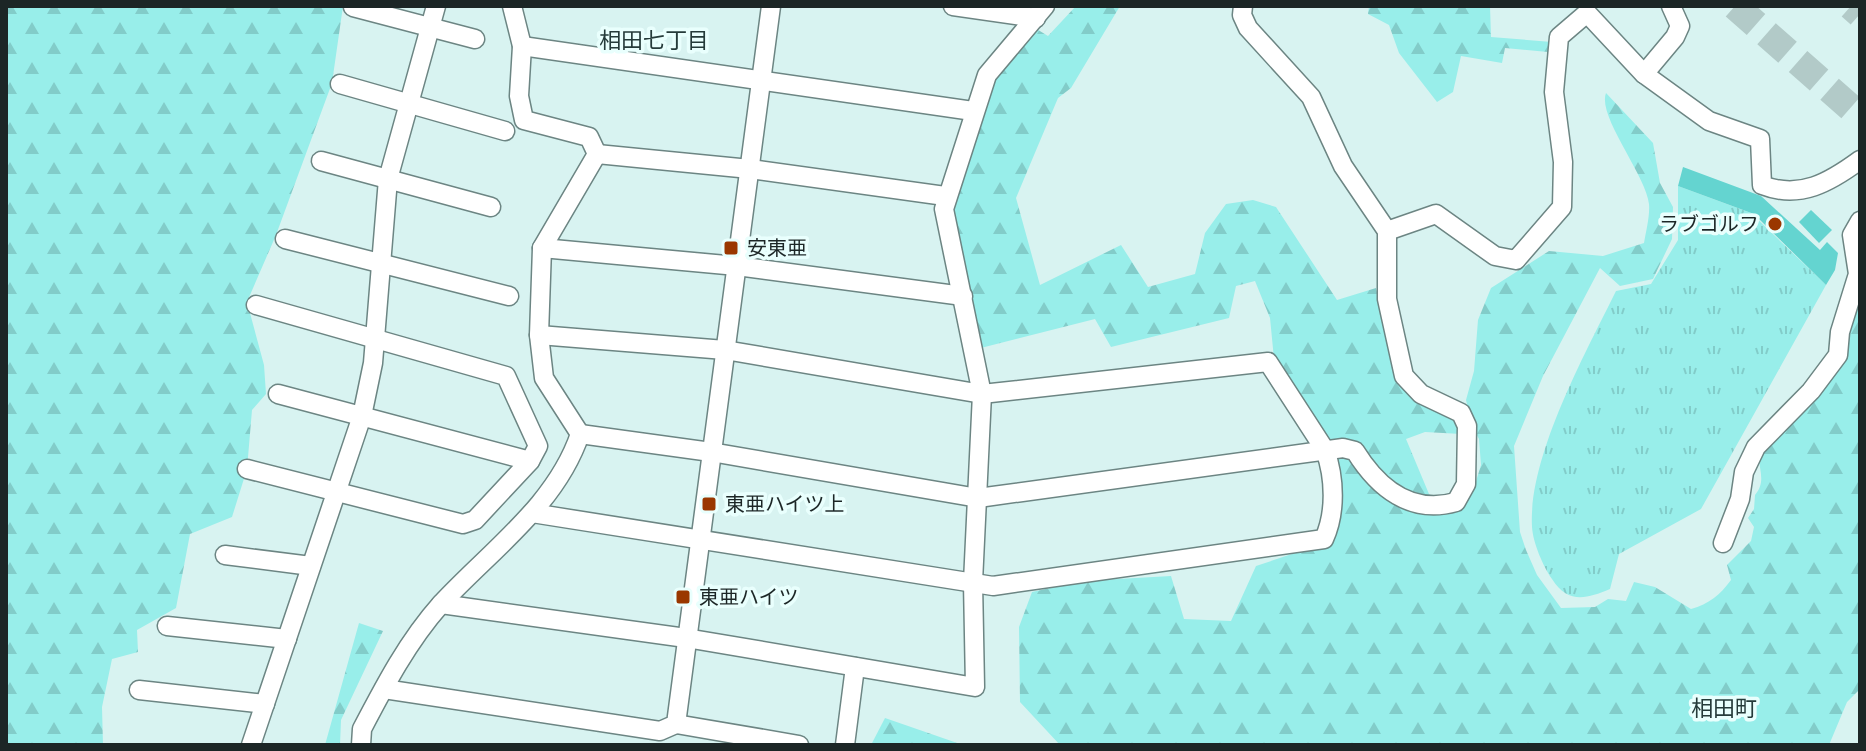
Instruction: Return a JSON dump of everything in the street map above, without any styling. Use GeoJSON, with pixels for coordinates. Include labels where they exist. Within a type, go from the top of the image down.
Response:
{"type":"FeatureCollection","features":[{"type":"Feature","properties":{"kind":"street"},"geometry":{"type":"LineString","coordinates":[[251,745],[362,416],[374,339],[388,179],[436,6]]}},
{"type":"Feature","properties":{"kind":"street"},"geometry":{"type":"LineString","coordinates":[[512,6],[522,46],[519,96],[524,120],[589,137],[597,154]]}},
{"type":"Feature","properties":{"kind":"street"},"geometry":{"type":"LineString","coordinates":[[662,733],[686,638],[771,6]]}},
{"type":"Feature","properties":{"kind":"street"},"geometry":{"type":"LineString","coordinates":[[953,6],[1040,12]]}},
{"type":"Feature","properties":{"kind":"street"},"geometry":{"type":"LineString","coordinates":[[597,154],[542,248],[539,335],[544,378],[580,434],[711,452],[978,498],[1334,448],[1355,451],[1373,478],[1419,506],[1431,508],[1456,502],[1466,484],[1467,426],[1461,413],[1421,394],[1404,376],[1387,299],[1387,231],[1343,166],[1311,97],[1248,28],[1242,15],[1243,6]]}},
{"type":"Feature","properties":{"kind":"street"},"geometry":{"type":"LineString","coordinates":[[1644,74],[1675,37],[1680,26],[1671,6]]}},
{"type":"Feature","properties":{"kind":"street"},"geometry":{"type":"LineString","coordinates":[[353,7],[475,39]]}},
{"type":"Feature","properties":{"kind":"street"},"geometry":{"type":"LineString","coordinates":[[441,604],[686,638],[975,687],[973,582],[982,394],[944,209],[945,196],[987,75],[1040,12]]}},
{"type":"Feature","properties":{"kind":"street"},"geometry":{"type":"LineString","coordinates":[[1387,231],[1436,214],[1495,256],[1516,260],[1562,207],[1563,162],[1554,92],[1559,37],[1587,13],[1644,74],[1709,121],[1760,139],[1762,185],[1782,193],[1798,191],[1830,182],[1860,160]]}},
{"type":"Feature","properties":{"kind":"street"},"geometry":{"type":"LineString","coordinates":[[522,46],[973,111]]}},
{"type":"Feature","properties":{"kind":"street"},"geometry":{"type":"LineString","coordinates":[[340,84],[505,131]]}},
{"type":"Feature","properties":{"kind":"street"},"geometry":{"type":"LineString","coordinates":[[597,154],[750,169],[945,196]]}},
{"type":"Feature","properties":{"kind":"street"},"geometry":{"type":"LineString","coordinates":[[321,161],[491,207]]}},
{"type":"Feature","properties":{"kind":"street"},"geometry":{"type":"LineString","coordinates":[[1723,543],[1740,499],[1744,472],[1756,447],[1811,391],[1838,355],[1840,332],[1858,274],[1852,235],[1860,221]]}},
{"type":"Feature","properties":{"kind":"street"},"geometry":{"type":"LineString","coordinates":[[285,239],[509,296]]}},
{"type":"Feature","properties":{"kind":"street"},"geometry":{"type":"LineString","coordinates":[[542,248],[737,266],[963,296]]}},
{"type":"Feature","properties":{"kind":"street"},"geometry":{"type":"LineString","coordinates":[[247,469],[463,524],[475,520],[530,461],[538,446],[506,376],[256,305]]}},
{"type":"Feature","properties":{"kind":"street"},"geometry":{"type":"LineString","coordinates":[[532,513],[993,586],[1324,539],[1333,521],[1330,465],[1325,450],[1268,362],[982,394],[725,350],[539,335]]}},
{"type":"Feature","properties":{"kind":"street"},"geometry":{"type":"LineString","coordinates":[[278,394],[530,461]]}},
{"type":"Feature","properties":{"kind":"street"},"geometry":{"type":"LineString","coordinates":[[361,745],[362,729],[420,630],[441,604],[532,513],[569,467],[580,434]]}},
{"type":"Feature","properties":{"kind":"street"},"geometry":{"type":"LineString","coordinates":[[225,555],[311,566]]}},
{"type":"Feature","properties":{"kind":"street"},"geometry":{"type":"LineString","coordinates":[[167,626],[287,639]]}},
{"type":"Feature","properties":{"kind":"street"},"geometry":{"type":"LineString","coordinates":[[845,745],[855,667]]}},
{"type":"Feature","properties":{"kind":"street"},"geometry":{"type":"LineString","coordinates":[[384,689],[662,733],[799,745]]}},
{"type":"Feature","properties":{"kind":"street"},"geometry":{"type":"LineString","coordinates":[[139,690],[265,704]]}},
{"type":"Feature","properties":{"kind":"green space"},"geometry":{"type":"Polygon","coordinates":[[[6,6],[343,6],[332,83],[276,235],[247,302],[264,365],[266,394],[252,410],[247,469],[232,517],[190,534],[176,608],[137,630],[138,652],[112,659],[102,707],[103,745],[6,745],[6,6]]]}},
{"type":"Feature","properties":{"kind":"green space"},"geometry":{"type":"Polygon","coordinates":[[[1076,6],[1120,6],[1071,88],[1058,98],[1016,198],[1040,285],[1121,245],[1148,287],[1195,274],[1205,233],[1226,204],[1253,200],[1276,207],[1337,300],[1376,288],[1398,376],[1460,420],[1461,434],[1425,432],[1406,439],[1429,494],[1438,500],[1474,488],[1481,465],[1479,439],[1472,426],[1466,400],[1474,371],[1478,320],[1491,288],[1549,251],[1603,256],[1644,243],[1649,209],[1646,192],[1608,116],[1606,93],[1653,143],[1660,183],[1673,207],[1672,239],[1653,279],[1620,286],[1600,268],[1543,376],[1514,446],[1520,532],[1537,575],[1561,608],[1595,607],[1608,599],[1626,601],[1634,582],[1655,587],[1691,609],[1709,602],[1723,590],[1731,580],[1727,565],[1751,541],[1754,527],[1748,518],[1761,484],[1760,450],[1813,394],[1860,285],[1860,689],[1847,702],[1829,745],[1060,745],[1020,702],[1019,627],[1032,592],[1082,581],[1171,576],[1184,619],[1231,621],[1256,566],[1328,542],[1336,466],[1274,359],[1270,318],[1255,281],[1236,286],[1229,318],[1111,347],[1095,319],[973,350],[945,196],[987,75],[1035,28],[1048,36],[1076,6]]]}},
{"type":"Feature","properties":{"kind":"green space"},"geometry":{"type":"Polygon","coordinates":[[[1369,6],[1490,6],[1491,37],[1552,42],[1548,52],[1505,48],[1502,63],[1461,56],[1453,92],[1437,102],[1399,53],[1389,25],[1368,14],[1369,6]]]}},
{"type":"Feature","properties":{"kind":"green space"},"geometry":{"type":"Polygon","coordinates":[[[1678,186],[1751,213],[1826,285],[1701,509],[1619,554],[1610,589],[1585,597],[1571,596],[1564,593],[1552,579],[1534,540],[1533,499],[1539,469],[1561,406],[1616,291],[1651,284],[1678,240],[1678,186]]]}},
{"type":"Feature","properties":{"kind":"green space"},"geometry":{"type":"Polygon","coordinates":[[[359,623],[383,631],[341,720],[340,745],[325,745],[359,623]]]}},
{"type":"Feature","properties":{"kind":"green space"},"geometry":{"type":"Polygon","coordinates":[[[885,718],[963,745],[871,745],[885,718]]]}},
{"type":"Feature","properties":{"kind":"building"},"geometry":{"type":"Polygon","coordinates":[[[1683,167],[1761,196],[1820,250],[1827,242],[1838,253],[1835,270],[1826,285],[1754,214],[1678,186],[1683,167]]]}},
{"type":"Feature","properties":{"kind":"building"},"geometry":{"type":"Polygon","coordinates":[[[1811,210],[1832,230],[1819,243],[1799,222],[1811,210]]]}},
{"type":"Feature","properties":{"kind":"tunnel"},"geometry":{"type":"LineString","coordinates":[[1735,6],[1860,116]]}},
{"type":"Feature","properties":{"kind":"tunnel"},"geometry":{"type":"LineString","coordinates":[[1851,6],[1860,14]]}},
{"type":"Feature","properties":{"kind":"place","name":"ラブゴルフ"},"geometry":{"type":"Point","coordinates":[1775,224]}},
{"type":"Feature","properties":{"kind":"place","name":"安東亜"},"geometry":{"type":"Point","coordinates":[731,248]}},
{"type":"Feature","properties":{"kind":"place","name":"東亜ハイツ上"},"geometry":{"type":"Point","coordinates":[709,504]}},
{"type":"Feature","properties":{"kind":"place","name":"東亜ハイツ"},"geometry":{"type":"Point","coordinates":[683,597]}},
{"type":"Feature","properties":{"kind":"district","name":"相田七丁目"},"geometry":{"type":"Point","coordinates":[654,40]}},
{"type":"Feature","properties":{"kind":"district","name":"相田町"},"geometry":{"type":"Point","coordinates":[1724,708]}}]}
